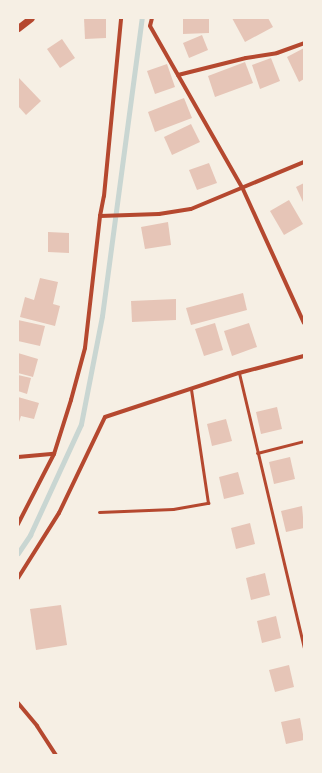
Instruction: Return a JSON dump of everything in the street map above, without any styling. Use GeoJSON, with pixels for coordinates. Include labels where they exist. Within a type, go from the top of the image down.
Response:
{"type":"FeatureCollection","features":[{"type":"Feature","properties":{"kind":"street"},"geometry":{"type":"LineString","coordinates":[[18,28],[31,18]]}},
{"type":"Feature","properties":{"kind":"street"},"geometry":{"type":"LineString","coordinates":[[18,524],[54,454],[85,348],[100,216],[104,196],[121,18]]}},
{"type":"Feature","properties":{"kind":"street"},"geometry":{"type":"LineString","coordinates":[[152,18],[150,26],[242,187],[304,323]]}},
{"type":"Feature","properties":{"kind":"street"},"geometry":{"type":"LineString","coordinates":[[178,75],[277,52],[304,43]]}},
{"type":"Feature","properties":{"kind":"street"},"geometry":{"type":"LineString","coordinates":[[100,216],[159,214],[191,209],[304,162]]}},
{"type":"Feature","properties":{"kind":"street"},"geometry":{"type":"LineString","coordinates":[[18,578],[59,513],[105,417],[239,373],[304,356]]}},
{"type":"Feature","properties":{"kind":"street"},"geometry":{"type":"LineString","coordinates":[[18,457],[54,454]]}},
{"type":"Feature","properties":{"kind":"street"},"geometry":{"type":"LineString","coordinates":[[18,703],[37,726],[56,755]]}},
{"type":"Feature","properties":{"kind":"lane"},"geometry":{"type":"LineString","coordinates":[[239,373],[304,649]]}},
{"type":"Feature","properties":{"kind":"lane"},"geometry":{"type":"LineString","coordinates":[[99,512],[173,509],[208,503],[192,389]]}},
{"type":"Feature","properties":{"kind":"lane"},"geometry":{"type":"LineString","coordinates":[[257,453],[304,441]]}},
{"type":"Feature","properties":{"kind":"building"},"geometry":{"type":"Polygon","coordinates":[[[84,18],[106,18],[106,38],[85,39],[84,18]]]}},
{"type":"Feature","properties":{"kind":"building"},"geometry":{"type":"Polygon","coordinates":[[[183,18],[209,18],[209,33],[183,34],[183,18]]]}},
{"type":"Feature","properties":{"kind":"building"},"geometry":{"type":"Polygon","coordinates":[[[232,18],[268,18],[273,27],[245,42],[232,18]]]}},
{"type":"Feature","properties":{"kind":"building"},"geometry":{"type":"Polygon","coordinates":[[[202,35],[208,50],[189,58],[183,43],[202,35]]]}},
{"type":"Feature","properties":{"kind":"building"},"geometry":{"type":"Polygon","coordinates":[[[62,39],[75,58],[60,68],[47,49],[62,39]]]}},
{"type":"Feature","properties":{"kind":"building"},"geometry":{"type":"Polygon","coordinates":[[[304,48],[304,79],[299,82],[287,57],[304,48]]]}},
{"type":"Feature","properties":{"kind":"building"},"geometry":{"type":"Polygon","coordinates":[[[271,58],[280,81],[260,89],[252,65],[271,58]]]}},
{"type":"Feature","properties":{"kind":"building"},"geometry":{"type":"Polygon","coordinates":[[[245,62],[253,83],[215,97],[208,76],[245,62]]]}},
{"type":"Feature","properties":{"kind":"building"},"geometry":{"type":"Polygon","coordinates":[[[167,64],[175,87],[155,94],[147,71],[167,64]]]}},
{"type":"Feature","properties":{"kind":"building"},"geometry":{"type":"Polygon","coordinates":[[[18,77],[41,101],[26,115],[18,106],[18,77]]]}},
{"type":"Feature","properties":{"kind":"building"},"geometry":{"type":"Polygon","coordinates":[[[184,98],[192,118],[155,132],[148,112],[184,98]]]}},
{"type":"Feature","properties":{"kind":"building"},"geometry":{"type":"Polygon","coordinates":[[[191,124],[200,142],[172,155],[164,137],[191,124]]]}},
{"type":"Feature","properties":{"kind":"building"},"geometry":{"type":"Polygon","coordinates":[[[209,163],[217,183],[197,190],[189,170],[209,163]]]}},
{"type":"Feature","properties":{"kind":"building"},"geometry":{"type":"Polygon","coordinates":[[[304,183],[304,204],[296,187],[304,183]]]}},
{"type":"Feature","properties":{"kind":"building"},"geometry":{"type":"Polygon","coordinates":[[[289,200],[303,224],[284,235],[270,211],[289,200]]]}},
{"type":"Feature","properties":{"kind":"building"},"geometry":{"type":"Polygon","coordinates":[[[168,222],[171,245],[145,249],[141,227],[168,222]]]}},
{"type":"Feature","properties":{"kind":"building"},"geometry":{"type":"Polygon","coordinates":[[[48,232],[69,233],[69,253],[48,252],[48,232]]]}},
{"type":"Feature","properties":{"kind":"building"},"geometry":{"type":"Polygon","coordinates":[[[40,278],[58,282],[53,304],[60,306],[55,326],[20,317],[25,297],[34,300],[40,278]]]}},
{"type":"Feature","properties":{"kind":"building"},"geometry":{"type":"Polygon","coordinates":[[[243,293],[247,310],[191,325],[186,308],[243,293]]]}},
{"type":"Feature","properties":{"kind":"building"},"geometry":{"type":"Polygon","coordinates":[[[176,299],[176,320],[132,322],[131,301],[176,299]]]}},
{"type":"Feature","properties":{"kind":"building"},"geometry":{"type":"Polygon","coordinates":[[[18,320],[45,326],[40,346],[18,341],[18,320]]]}},
{"type":"Feature","properties":{"kind":"building"},"geometry":{"type":"Polygon","coordinates":[[[215,323],[223,350],[204,356],[195,329],[215,323]]]}},
{"type":"Feature","properties":{"kind":"building"},"geometry":{"type":"Polygon","coordinates":[[[249,323],[257,347],[232,356],[224,331],[249,323]]]}},
{"type":"Feature","properties":{"kind":"building"},"geometry":{"type":"Polygon","coordinates":[[[18,353],[38,359],[33,377],[18,373],[18,353]]]}},
{"type":"Feature","properties":{"kind":"building"},"geometry":{"type":"Polygon","coordinates":[[[18,375],[31,378],[27,394],[18,391],[18,375]]]}},
{"type":"Feature","properties":{"kind":"building"},"geometry":{"type":"Polygon","coordinates":[[[18,397],[39,403],[34,419],[21,416],[18,425],[18,397]]]}},
{"type":"Feature","properties":{"kind":"building"},"geometry":{"type":"Polygon","coordinates":[[[277,407],[282,429],[261,434],[256,412],[277,407]]]}},
{"type":"Feature","properties":{"kind":"building"},"geometry":{"type":"Polygon","coordinates":[[[226,419],[232,441],[212,446],[207,424],[226,419]]]}},
{"type":"Feature","properties":{"kind":"building"},"geometry":{"type":"Polygon","coordinates":[[[290,457],[295,479],[274,484],[269,462],[290,457]]]}},
{"type":"Feature","properties":{"kind":"building"},"geometry":{"type":"Polygon","coordinates":[[[238,472],[244,494],[224,499],[219,477],[238,472]]]}},
{"type":"Feature","properties":{"kind":"building"},"geometry":{"type":"Polygon","coordinates":[[[302,506],[304,528],[286,532],[281,511],[302,506]]]}},
{"type":"Feature","properties":{"kind":"building"},"geometry":{"type":"Polygon","coordinates":[[[250,523],[255,544],[236,549],[231,528],[250,523]]]}},
{"type":"Feature","properties":{"kind":"building"},"geometry":{"type":"Polygon","coordinates":[[[265,573],[270,595],[251,600],[246,578],[265,573]]]}},
{"type":"Feature","properties":{"kind":"building"},"geometry":{"type":"Polygon","coordinates":[[[61,605],[67,645],[36,650],[30,609],[61,605]]]}},
{"type":"Feature","properties":{"kind":"building"},"geometry":{"type":"Polygon","coordinates":[[[276,616],[281,638],[262,643],[257,621],[276,616]]]}},
{"type":"Feature","properties":{"kind":"building"},"geometry":{"type":"Polygon","coordinates":[[[289,665],[294,687],[275,692],[269,670],[289,665]]]}},
{"type":"Feature","properties":{"kind":"building"},"geometry":{"type":"Polygon","coordinates":[[[300,718],[304,740],[286,744],[281,722],[300,718]]]}},
{"type":"Feature","properties":{"kind":"waterway"},"geometry":{"type":"LineString","coordinates":[[18,553],[30,535],[81,424],[102,316],[142,18]]}}]}
